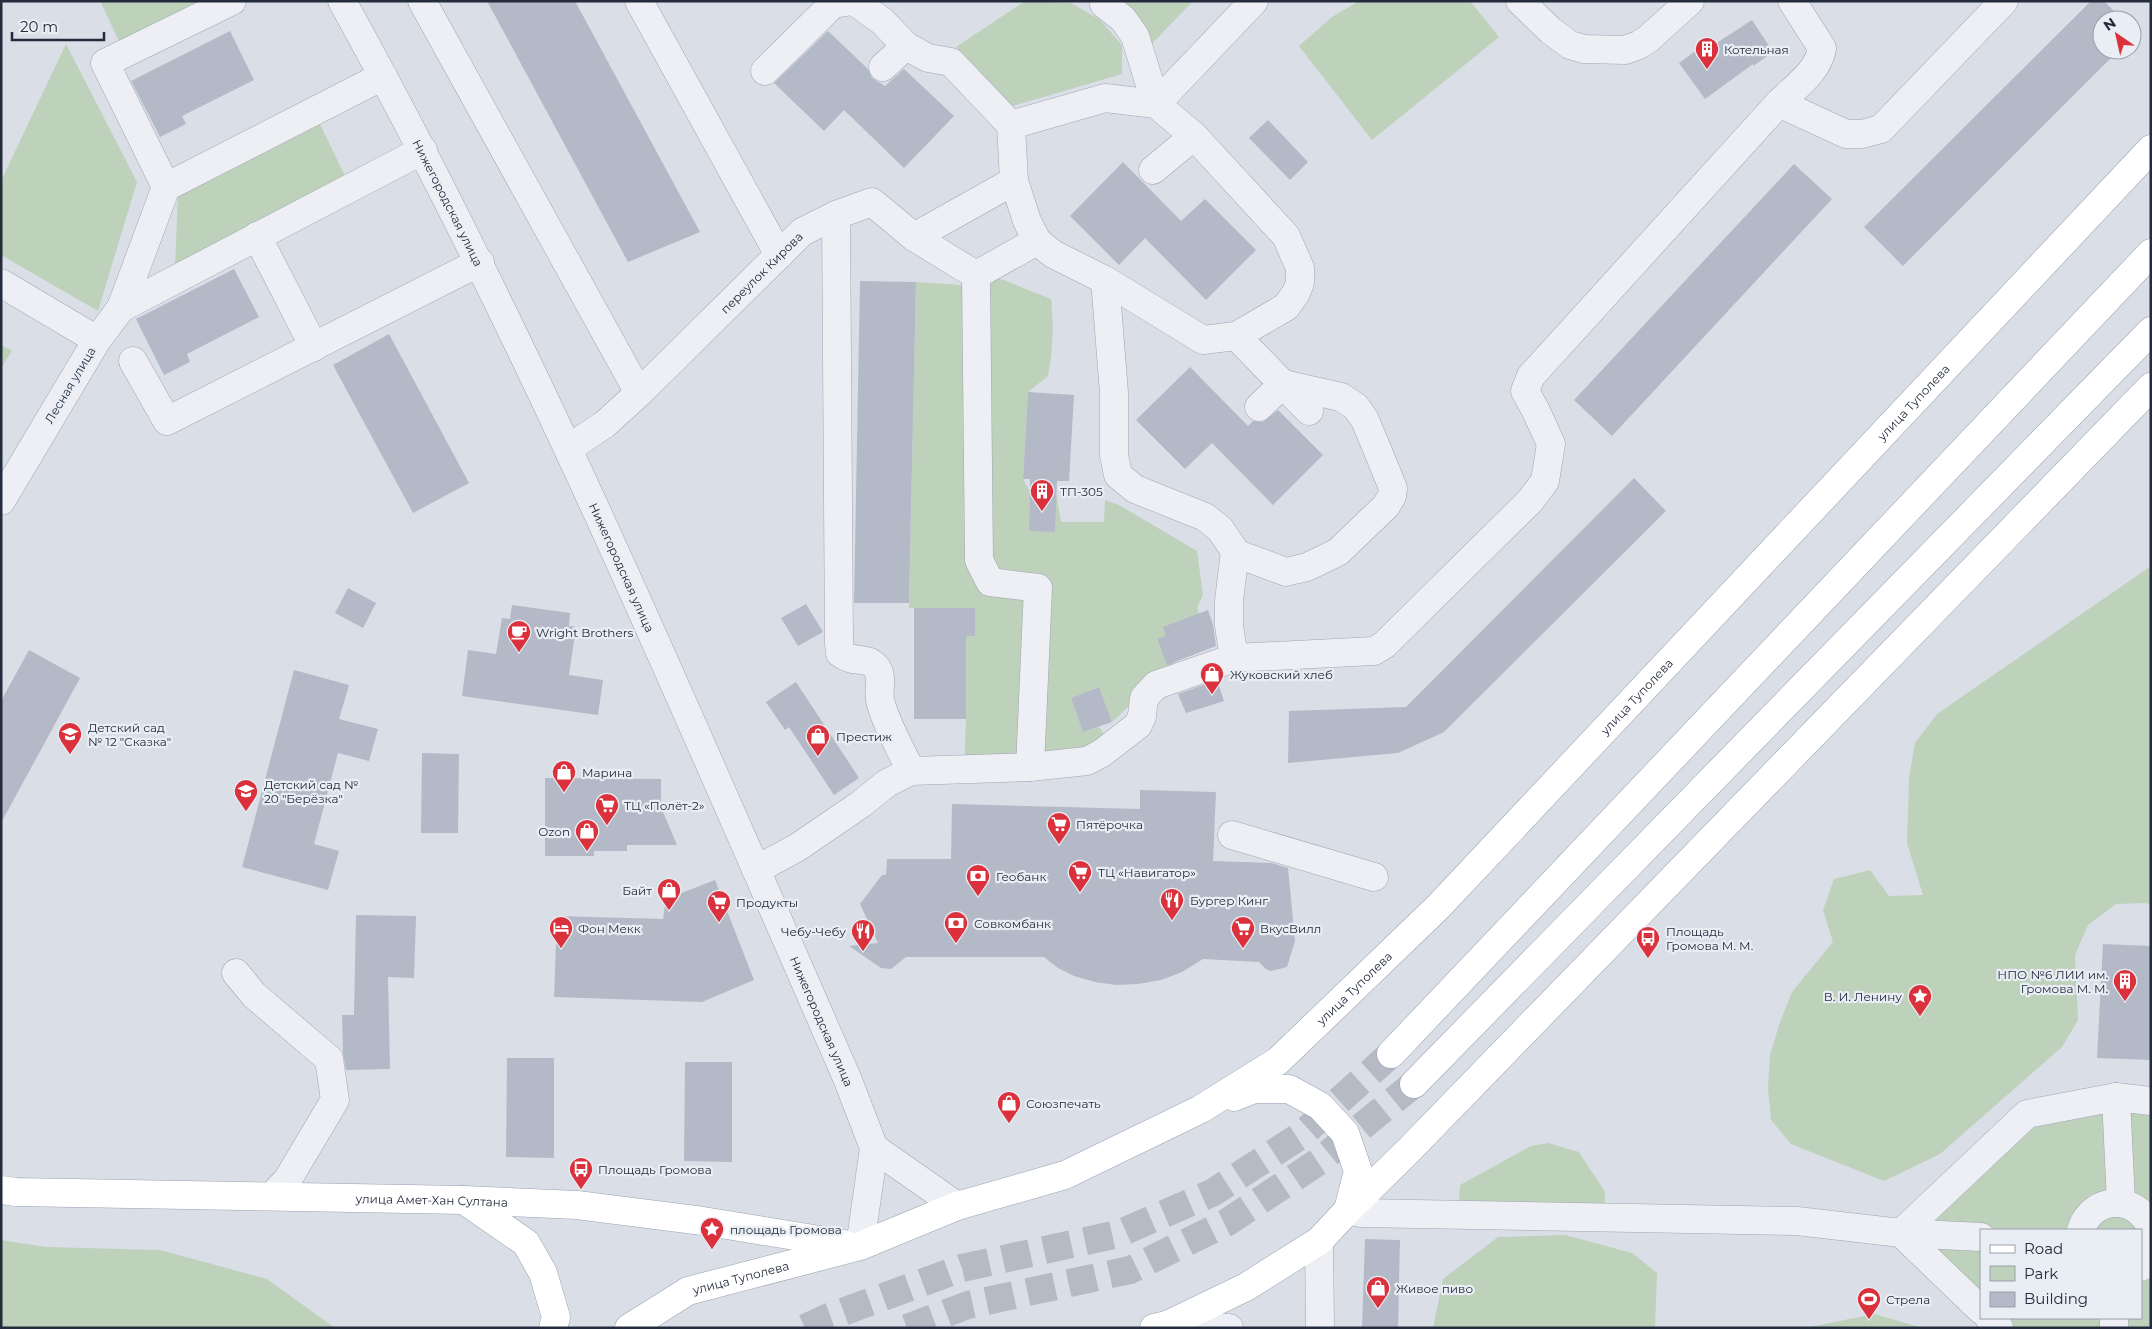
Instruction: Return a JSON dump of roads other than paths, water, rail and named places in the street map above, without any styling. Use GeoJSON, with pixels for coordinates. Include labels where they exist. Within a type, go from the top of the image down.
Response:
{"type":"FeatureCollection","features":[{"type":"Feature","properties":{"kind":"main road","name":"улица Туполева"},"geometry":{"type":"LineString","coordinates":[[629,1328],[688,1291],[860,1246],[957,1206],[1065,1175],[1201,1108],[1278,1061],[1438,907],[2151,149]]}},
{"type":"Feature","properties":{"kind":"main road"},"geometry":{"type":"LineString","coordinates":[[1391,1054],[2151,253]]}},
{"type":"Feature","properties":{"kind":"main road"},"geometry":{"type":"LineString","coordinates":[[1414,1084],[2151,331]]}},
{"type":"Feature","properties":{"kind":"main road"},"geometry":{"type":"LineString","coordinates":[[1160,1326],[1246,1287],[1319,1241],[2151,387]]}},
{"type":"Feature","properties":{"kind":"main road"},"geometry":{"type":"LineString","coordinates":[[1201,1108],[1254,1089],[1289,1089],[1320,1106],[1344,1133],[1358,1171],[1348,1210]]}},
{"type":"Feature","properties":{"kind":"main road","name":"улица Амет-Хан Султана"},"geometry":{"type":"LineString","coordinates":[[1,1190],[16,1192],[464,1200],[577,1205],[860,1246]]}},
{"type":"Feature","properties":{"kind":"main road"},"geometry":{"type":"LineString","coordinates":[[464,1200],[526,1243],[543,1273],[556,1317],[553,1328]]}},
{"type":"Feature","properties":{"kind":"street"},"geometry":{"type":"LineString","coordinates":[[166,187],[105,63],[232,1]]}},
{"type":"Feature","properties":{"kind":"street","name":"Нижегородская улица"},"geometry":{"type":"LineString","coordinates":[[342,1],[423,150],[480,262],[568,448],[756,870],[846,1078],[874,1148],[860,1246]]}},
{"type":"Feature","properties":{"kind":"street"},"geometry":{"type":"LineString","coordinates":[[422,1],[639,393]]}},
{"type":"Feature","properties":{"kind":"street"},"geometry":{"type":"LineString","coordinates":[[639,1],[779,255]]}},
{"type":"Feature","properties":{"kind":"street"},"geometry":{"type":"LineString","coordinates":[[765,71],[833,4],[853,1],[882,21],[906,46],[928,58],[951,62],[1011,125],[1014,181],[1027,222],[1037,241],[1065,262],[1105,280],[1203,340],[1236,336],[1286,307],[1296,293],[1300,283],[1300,268],[1286,236],[1194,136],[1156,104],[1135,36],[1123,19],[1102,2]]}},
{"type":"Feature","properties":{"kind":"street"},"geometry":{"type":"LineString","coordinates":[[1156,104],[1254,1]]}},
{"type":"Feature","properties":{"kind":"street"},"geometry":{"type":"LineString","coordinates":[[1520,1],[1550,30],[1570,45],[1584,49],[1624,50],[1639,45],[1648,39],[1690,1]]}},
{"type":"Feature","properties":{"kind":"street"},"geometry":{"type":"LineString","coordinates":[[756,870],[798,847],[861,804],[887,783],[911,771],[1030,767],[1087,761],[1111,746],[1138,725],[1142,716],[1144,698],[1156,685],[1234,658],[1358,653],[1374,651],[1384,645],[1530,501],[1545,481],[1550,444],[1536,411],[1524,391],[1531,376],[1821,59],[1822,48],[1792,1]]}},
{"type":"Feature","properties":{"kind":"street"},"geometry":{"type":"LineString","coordinates":[[1779,103],[1846,134],[1862,134],[1881,129],[2004,1]]}},
{"type":"Feature","properties":{"kind":"street"},"geometry":{"type":"LineString","coordinates":[[883,67],[906,46]]}},
{"type":"Feature","properties":{"kind":"street"},"geometry":{"type":"LineString","coordinates":[[97,340],[121,308],[166,187],[383,76]]}},
{"type":"Feature","properties":{"kind":"street"},"geometry":{"type":"LineString","coordinates":[[1011,125],[1105,98],[1156,104]]}},
{"type":"Feature","properties":{"kind":"street"},"geometry":{"type":"LineString","coordinates":[[1153,170],[1194,136]]}},
{"type":"Feature","properties":{"kind":"street"},"geometry":{"type":"LineString","coordinates":[[121,308],[423,150]]}},
{"type":"Feature","properties":{"kind":"street"},"geometry":{"type":"LineString","coordinates":[[914,237],[1014,181]]}},
{"type":"Feature","properties":{"kind":"street","name":"переулок Кирова"},"geometry":{"type":"LineString","coordinates":[[568,448],[605,424],[639,393],[802,232],[836,215],[872,202],[914,237],[976,275]]}},
{"type":"Feature","properties":{"kind":"street"},"geometry":{"type":"LineString","coordinates":[[836,215],[840,653],[848,660],[869,661],[876,667],[880,674],[880,699],[897,744],[911,771]]}},
{"type":"Feature","properties":{"kind":"street"},"geometry":{"type":"LineString","coordinates":[[257,236],[314,347]]}},
{"type":"Feature","properties":{"kind":"street"},"geometry":{"type":"LineString","coordinates":[[1030,767],[1038,588],[990,582],[979,560],[976,275],[1037,241]]}},
{"type":"Feature","properties":{"kind":"street"},"geometry":{"type":"LineString","coordinates":[[134,361],[168,420],[480,262]]}},
{"type":"Feature","properties":{"kind":"street"},"geometry":{"type":"LineString","coordinates":[[1105,280],[1114,393],[1114,455],[1118,475],[1135,489],[1205,517],[1220,529],[1235,553],[1286,572],[1307,567],[1338,552],[1373,519],[1392,496],[1393,488],[1365,420],[1356,407],[1341,397],[1283,384]]}},
{"type":"Feature","properties":{"kind":"street","name":"Лесная улица"},"geometry":{"type":"LineString","coordinates":[[1,283],[97,340],[1,501]]}},
{"type":"Feature","properties":{"kind":"street"},"geometry":{"type":"LineString","coordinates":[[1236,336],[1309,411]]}},
{"type":"Feature","properties":{"kind":"street"},"geometry":{"type":"LineString","coordinates":[[1259,407],[1283,384]]}},
{"type":"Feature","properties":{"kind":"street"},"geometry":{"type":"LineString","coordinates":[[1234,658],[1229,626],[1229,600],[1235,553]]}},
{"type":"Feature","properties":{"kind":"street"},"geometry":{"type":"LineString","coordinates":[[1232,835],[1374,877]]}},
{"type":"Feature","properties":{"kind":"street"},"geometry":{"type":"LineString","coordinates":[[236,973],[254,995],[329,1059],[335,1100],[288,1180],[272,1196]]}},
{"type":"Feature","properties":{"kind":"street"},"geometry":{"type":"LineString","coordinates":[[1901,1233],[2027,1114],[2116,1097],[2151,1101]]}},
{"type":"Feature","properties":{"kind":"street"},"geometry":{"type":"LineString","coordinates":[[2116,1097],[2121,1203]]}},
{"type":"Feature","properties":{"kind":"street"},"geometry":{"type":"LineString","coordinates":[[874,1148],[957,1206]]}},
{"type":"Feature","properties":{"kind":"street"},"geometry":{"type":"LineString","coordinates":[[2082,1229],[2090,1213],[2103,1205],[2121,1203],[2135,1207],[2147,1219],[2151,1228]]}},
{"type":"Feature","properties":{"kind":"street"},"geometry":{"type":"LineString","coordinates":[[1348,1210],[1361,1213],[1797,1221],[1901,1233],[1980,1237]]}},
{"type":"Feature","properties":{"kind":"street"},"geometry":{"type":"LineString","coordinates":[[1901,1233],[1980,1309]]}},
{"type":"Feature","properties":{"kind":"street"},"geometry":{"type":"LineString","coordinates":[[1319,1241],[1320,1328]]}},
{"type":"Feature","properties":{"kind":"street"},"geometry":{"type":"LineString","coordinates":[[2142,1265],[2151,1250]]}},
{"type":"Feature","properties":{"kind":"street"},"geometry":{"type":"LineString","coordinates":[[1990,1319],[2000,1328]]}},
{"type":"Feature","properties":{"kind":"street"},"geometry":{"type":"LineString","coordinates":[[1160,1326],[1228,1328]]}},
{"type":"Feature","properties":{"kind":"tunnel"},"geometry":{"type":"LineString","coordinates":[[805,1328],[829,1317],[962,1268],[1118,1234],[1212,1193],[1300,1136],[1391,1054]]}},
{"type":"Feature","properties":{"kind":"tunnel"},"geometry":{"type":"LineString","coordinates":[[907,1328],[968,1305],[1130,1270],[1226,1223],[1318,1162],[1414,1084]]}},
{"type":"Feature","properties":{"kind":"place","name":"Котельная"},"geometry":{"type":"Point","coordinates":[1707,70]}},
{"type":"Feature","properties":{"kind":"place","name":"ТП-305"},"geometry":{"type":"Point","coordinates":[1042,512]}},
{"type":"Feature","properties":{"kind":"place","name":"Wright Brothers"},"geometry":{"type":"Point","coordinates":[519,653]}},
{"type":"Feature","properties":{"kind":"place","name":"Жуковский хлеб"},"geometry":{"type":"Point","coordinates":[1212,695]}},
{"type":"Feature","properties":{"kind":"place","name":"Детский сад № 12 \"Сказка\""},"geometry":{"type":"Point","coordinates":[70,755]}},
{"type":"Feature","properties":{"kind":"place","name":"Престиж"},"geometry":{"type":"Point","coordinates":[818,757]}},
{"type":"Feature","properties":{"kind":"place","name":"Марина"},"geometry":{"type":"Point","coordinates":[564,793]}},
{"type":"Feature","properties":{"kind":"place","name":"Детский сад № 20 \"Берёзка\""},"geometry":{"type":"Point","coordinates":[246,812]}},
{"type":"Feature","properties":{"kind":"place","name":"ТЦ «Полёт-2»"},"geometry":{"type":"Point","coordinates":[607,826]}},
{"type":"Feature","properties":{"kind":"place","name":"Пятёрочка"},"geometry":{"type":"Point","coordinates":[1059,845]}},
{"type":"Feature","properties":{"kind":"place","name":"Ozon"},"geometry":{"type":"Point","coordinates":[587,852]}},
{"type":"Feature","properties":{"kind":"place","name":"ТЦ «Навигатор»"},"geometry":{"type":"Point","coordinates":[1080,893]}},
{"type":"Feature","properties":{"kind":"place","name":"Геобанк"},"geometry":{"type":"Point","coordinates":[978,897]}},
{"type":"Feature","properties":{"kind":"place","name":"Байт"},"geometry":{"type":"Point","coordinates":[669,911]}},
{"type":"Feature","properties":{"kind":"place","name":"Бургер Кинг"},"geometry":{"type":"Point","coordinates":[1172,921]}},
{"type":"Feature","properties":{"kind":"place","name":"Продукты"},"geometry":{"type":"Point","coordinates":[719,923]}},
{"type":"Feature","properties":{"kind":"place","name":"Совкомбанк"},"geometry":{"type":"Point","coordinates":[956,944]}},
{"type":"Feature","properties":{"kind":"place","name":"Фон Мекк"},"geometry":{"type":"Point","coordinates":[561,949]}},
{"type":"Feature","properties":{"kind":"place","name":"ВкусВилл"},"geometry":{"type":"Point","coordinates":[1243,949]}},
{"type":"Feature","properties":{"kind":"place","name":"Чебу-Чебу"},"geometry":{"type":"Point","coordinates":[863,952]}},
{"type":"Feature","properties":{"kind":"place","name":"Площадь Громова М. М."},"geometry":{"type":"Point","coordinates":[1648,959]}},
{"type":"Feature","properties":{"kind":"place","name":"НПО №6 ЛИИ им. Громова М. М."},"geometry":{"type":"Point","coordinates":[2125,1002]}},
{"type":"Feature","properties":{"kind":"place","name":"В. И. Ленину"},"geometry":{"type":"Point","coordinates":[1920,1017]}},
{"type":"Feature","properties":{"kind":"place","name":"Союзпечать"},"geometry":{"type":"Point","coordinates":[1009,1124]}},
{"type":"Feature","properties":{"kind":"place","name":"Площадь Громова"},"geometry":{"type":"Point","coordinates":[581,1190]}},
{"type":"Feature","properties":{"kind":"place","name":"площадь Громова"},"geometry":{"type":"Point","coordinates":[712,1250]}},
{"type":"Feature","properties":{"kind":"place","name":"Живое пиво"},"geometry":{"type":"Point","coordinates":[1378,1309]}},
{"type":"Feature","properties":{"kind":"place","name":"Стрела"},"geometry":{"type":"Point","coordinates":[1869,1320]}}]}
